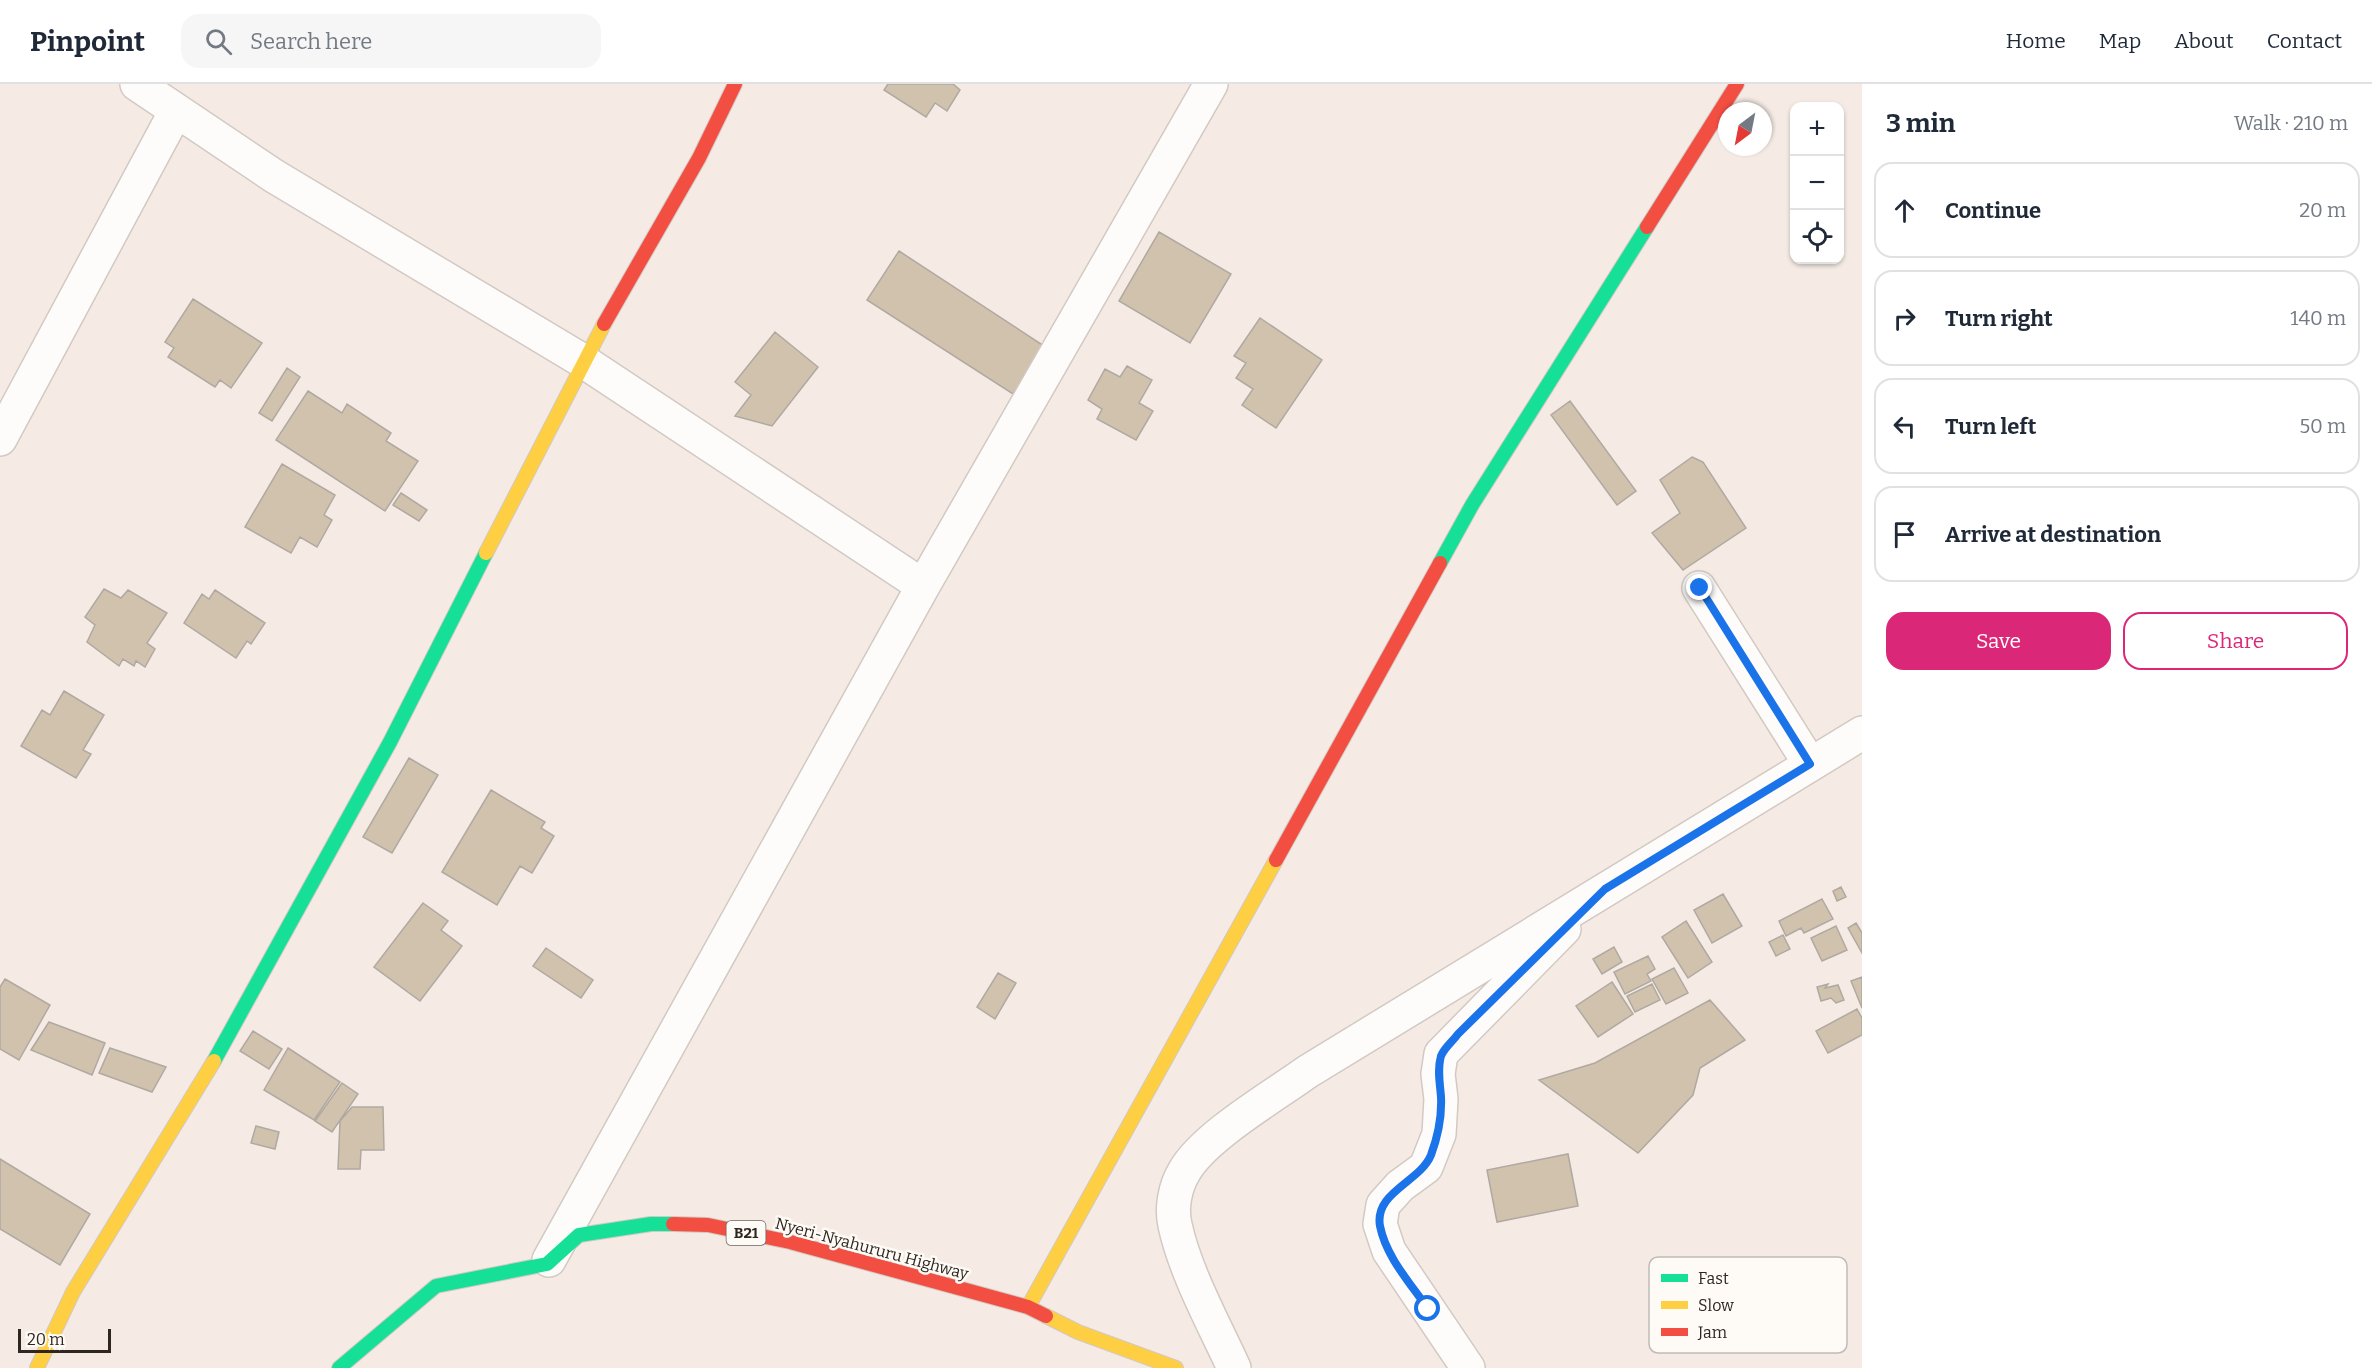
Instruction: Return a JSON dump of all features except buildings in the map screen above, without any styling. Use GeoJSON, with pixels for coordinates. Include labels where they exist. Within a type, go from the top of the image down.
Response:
{"type":"FeatureCollection","features":[{"type":"Feature","properties":{"kind":"main road"},"geometry":{"type":"LineString","coordinates":[[36,1368],[73,1292],[228,1038],[390,742],[583,361],[699,158],[735,84]]}},
{"type":"Feature","properties":{"kind":"main road"},"geometry":{"type":"LineString","coordinates":[[1028,1307],[1472,505],[1737,84]]}},
{"type":"Feature","properties":{"kind":"main road","name":"Nyeri-Nyahururu Highway"},"geometry":{"type":"LineString","coordinates":[[547,1264],[579,1234],[651,1224],[708,1225],[789,1242],[1028,1307],[1078,1332],[1176,1368]]}},
{"type":"Feature","properties":{"kind":"main road"},"geometry":{"type":"LineString","coordinates":[[339,1368],[436,1286],[547,1264]]}},
{"type":"Feature","properties":{"kind":"street"},"geometry":{"type":"LineString","coordinates":[[137,84],[274,176],[583,361],[922,586]]}},
{"type":"Feature","properties":{"kind":"street"},"geometry":{"type":"LineString","coordinates":[[547,1264],[922,586],[1211,84]]}},
{"type":"Feature","properties":{"kind":"street"},"geometry":{"type":"LineString","coordinates":[[0,439],[176,111]]}},
{"type":"Feature","properties":{"kind":"street"},"geometry":{"type":"LineString","coordinates":[[1700,588],[1810,764]]}},
{"type":"Feature","properties":{"kind":"street"},"geometry":{"type":"LineString","coordinates":[[1234,1368],[1192,1275],[1175,1225],[1177,1190],[1184,1172],[1194,1159],[1221,1134],[1307,1072],[1862,733]]}},
{"type":"Feature","properties":{"kind":"street"},"geometry":{"type":"LineString","coordinates":[[1468,1368],[1389,1251],[1380,1224],[1383,1205],[1400,1186],[1426,1167],[1439,1134],[1441,1099],[1438,1074],[1441,1054],[1458,1034],[1605,889]]}},
{"type":"Feature","properties":{"kind":"traffic: fast"},"geometry":{"type":"LineString","coordinates":[[1440,563],[1472,505],[1647,227]]}},
{"type":"Feature","properties":{"kind":"traffic: fast"},"geometry":{"type":"LineString","coordinates":[[214,1061],[390,742],[486,553]]}},
{"type":"Feature","properties":{"kind":"traffic: fast"},"geometry":{"type":"LineString","coordinates":[[339,1368],[436,1286],[547,1264],[579,1235],[651,1224],[673,1224]]}},
{"type":"Feature","properties":{"kind":"traffic: slow"},"geometry":{"type":"LineString","coordinates":[[486,553],[604,324]]}},
{"type":"Feature","properties":{"kind":"traffic: slow"},"geometry":{"type":"LineString","coordinates":[[1028,1307],[1276,860]]}},
{"type":"Feature","properties":{"kind":"traffic: slow"},"geometry":{"type":"LineString","coordinates":[[37,1368],[73,1292],[214,1061]]}},
{"type":"Feature","properties":{"kind":"traffic: slow"},"geometry":{"type":"LineString","coordinates":[[1046,1316],[1078,1332],[1176,1368]]}},
{"type":"Feature","properties":{"kind":"traffic: jam"},"geometry":{"type":"LineString","coordinates":[[604,324],[699,158],[735,84]]}},
{"type":"Feature","properties":{"kind":"traffic: jam"},"geometry":{"type":"LineString","coordinates":[[1647,227],[1737,84]]}},
{"type":"Feature","properties":{"kind":"traffic: jam"},"geometry":{"type":"LineString","coordinates":[[1276,860],[1440,563]]}},
{"type":"Feature","properties":{"kind":"traffic: jam"},"geometry":{"type":"LineString","coordinates":[[673,1224],[708,1225],[790,1242],[1028,1307],[1046,1316]]}},
{"type":"Feature","properties":{"kind":"route"},"geometry":{"type":"LineString","coordinates":[[1428,1309],[1389,1251],[1380,1224],[1383,1205],[1400,1186],[1426,1167],[1439,1134],[1441,1099],[1438,1074],[1441,1054],[1458,1034],[1605,889],[1810,764],[1700,588]]}}]}
